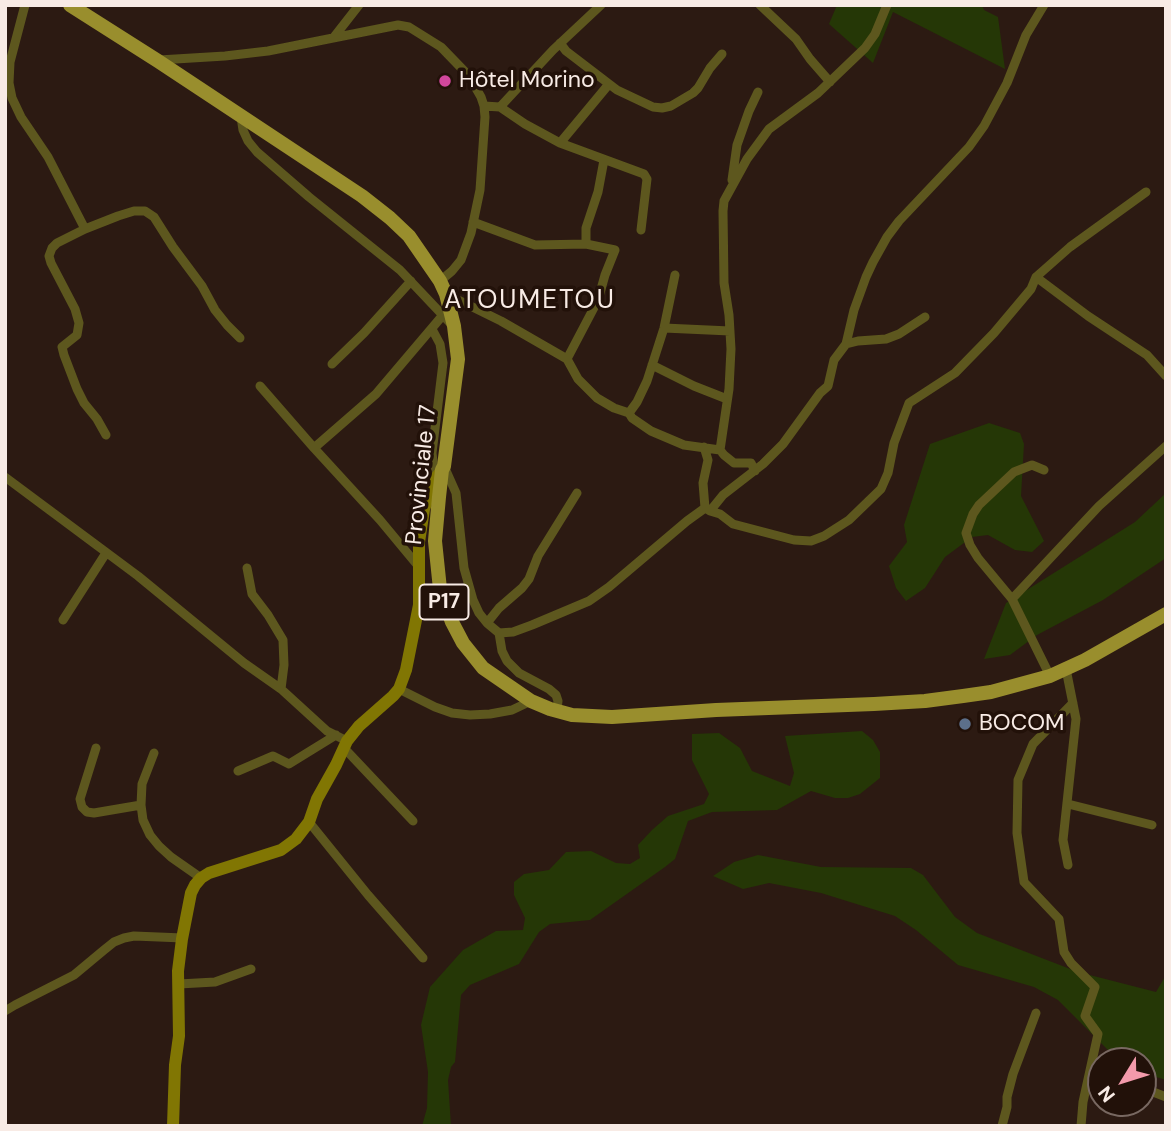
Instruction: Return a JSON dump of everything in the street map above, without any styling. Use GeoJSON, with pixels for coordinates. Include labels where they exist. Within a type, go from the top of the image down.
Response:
{"type":"FeatureCollection","features":[{"type":"Feature","properties":{"kind":"main road","name":"Provinciale 17"},"geometry":{"type":"LineString","coordinates":[[70,5],[362,196],[409,236],[443,287],[458,359],[440,471],[435,541],[440,589],[463,643],[483,668],[531,701],[572,715],[612,717],[925,701],[991,692],[1050,676],[1086,660],[1166,614]]}},
{"type":"Feature","properties":{"kind":"street"},"geometry":{"type":"LineString","coordinates":[[25,5],[10,62],[9,83],[12,98],[21,117],[54,167],[85,229]]}},
{"type":"Feature","properties":{"kind":"street"},"geometry":{"type":"LineString","coordinates":[[334,37],[359,5]]}},
{"type":"Feature","properties":{"kind":"street"},"geometry":{"type":"LineString","coordinates":[[500,107],[530,73],[601,5]]}},
{"type":"Feature","properties":{"kind":"street"},"geometry":{"type":"LineString","coordinates":[[760,5],[796,39],[830,82]]}},
{"type":"Feature","properties":{"kind":"street"},"geometry":{"type":"LineString","coordinates":[[755,471],[751,463],[734,463],[720,450],[731,349],[724,283],[724,201],[747,159],[769,129],[818,93],[865,48],[876,34],[887,5]]}},
{"type":"Feature","properties":{"kind":"street"},"geometry":{"type":"LineString","coordinates":[[499,633],[513,632],[589,601],[687,521],[708,510],[783,444],[828,386],[834,360],[846,344],[866,277],[887,237],[969,147],[984,126],[1007,83],[1026,35],[1044,5]]}},
{"type":"Feature","properties":{"kind":"street"},"geometry":{"type":"LineString","coordinates":[[158,61],[268,51],[398,25],[409,27],[441,47],[469,76],[484,106],[480,190],[471,233],[461,260],[443,287],[567,359],[578,379],[597,398],[614,408],[629,412],[632,418],[667,439],[684,445],[720,450]]}},
{"type":"Feature","properties":{"kind":"street"},"geometry":{"type":"LineString","coordinates":[[560,43],[566,51],[609,84],[635,100],[653,107],[671,106],[694,93],[705,74],[722,54]]}},
{"type":"Feature","properties":{"kind":"street"},"geometry":{"type":"LineString","coordinates":[[560,143],[609,84]]}},
{"type":"Feature","properties":{"kind":"street"},"geometry":{"type":"LineString","coordinates":[[732,185],[737,145],[758,92]]}},
{"type":"Feature","properties":{"kind":"street"},"geometry":{"type":"LineString","coordinates":[[484,106],[500,107],[560,143],[644,174],[647,179],[641,230]]}},
{"type":"Feature","properties":{"kind":"street"},"geometry":{"type":"LineString","coordinates":[[241,117],[248,141],[257,152],[400,270],[448,321],[432,329],[376,394],[314,448]]}},
{"type":"Feature","properties":{"kind":"street"},"geometry":{"type":"LineString","coordinates":[[586,244],[586,228],[598,192],[604,160]]}},
{"type":"Feature","properties":{"kind":"street"},"geometry":{"type":"LineString","coordinates":[[708,510],[720,514],[733,524],[794,540],[811,541],[849,520],[881,489],[909,403],[955,373],[994,333],[1031,289],[1036,277],[1070,247],[1146,192]]}},
{"type":"Feature","properties":{"kind":"street"},"geometry":{"type":"LineString","coordinates":[[106,435],[84,403],[62,348],[77,335],[79,323],[49,256],[51,248],[57,243],[85,229],[134,211],[145,211],[154,217],[202,286],[215,310],[240,338]]}},
{"type":"Feature","properties":{"kind":"street"},"geometry":{"type":"LineString","coordinates":[[473,222],[535,245],[586,244],[615,250],[598,300],[567,359]]}},
{"type":"Feature","properties":{"kind":"street"},"geometry":{"type":"LineString","coordinates":[[629,412],[647,381],[664,328],[675,275]]}},
{"type":"Feature","properties":{"kind":"street"},"geometry":{"type":"LineString","coordinates":[[1036,277],[1147,355],[1166,376]]}},
{"type":"Feature","properties":{"kind":"street"},"geometry":{"type":"LineString","coordinates":[[332,364],[411,281]]}},
{"type":"Feature","properties":{"kind":"street"},"geometry":{"type":"LineString","coordinates":[[846,344],[886,339],[925,317]]}},
{"type":"Feature","properties":{"kind":"street"},"geometry":{"type":"LineString","coordinates":[[664,328],[730,331]]}},
{"type":"Feature","properties":{"kind":"street"},"geometry":{"type":"LineString","coordinates":[[432,329],[440,344],[443,363],[432,453],[440,471],[456,493],[464,568],[473,600],[487,623],[499,633],[502,651],[508,661],[519,673],[556,695],[557,710]]}},
{"type":"Feature","properties":{"kind":"street"},"geometry":{"type":"LineString","coordinates":[[652,365],[727,399]]}},
{"type":"Feature","properties":{"kind":"street"},"geometry":{"type":"LineString","coordinates":[[260,386],[419,567]]}},
{"type":"Feature","properties":{"kind":"street"},"geometry":{"type":"LineString","coordinates":[[1012,599],[1099,506],[1166,446]]}},
{"type":"Feature","properties":{"kind":"street"},"geometry":{"type":"LineString","coordinates":[[704,447],[708,460],[704,474],[708,510]]}},
{"type":"Feature","properties":{"kind":"street"},"geometry":{"type":"LineString","coordinates":[[1044,470],[1032,465],[1014,472],[979,505],[966,533],[978,558],[1012,599],[1050,676]]}},
{"type":"Feature","properties":{"kind":"street"},"geometry":{"type":"LineString","coordinates":[[238,771],[273,756],[289,764],[343,741],[399,689],[407,670],[419,605],[419,541],[424,509],[440,471]]}},
{"type":"Feature","properties":{"kind":"street"},"geometry":{"type":"LineString","coordinates":[[5,477],[138,576],[244,663],[281,689],[327,732],[343,741],[413,821]]}},
{"type":"Feature","properties":{"kind":"street"},"geometry":{"type":"LineString","coordinates":[[487,623],[529,579],[538,556],[577,493]]}},
{"type":"Feature","properties":{"kind":"street"},"geometry":{"type":"LineString","coordinates":[[63,620],[106,553]]}},
{"type":"Feature","properties":{"kind":"street"},"geometry":{"type":"LineString","coordinates":[[247,568],[251,594],[283,640],[281,689]]}},
{"type":"Feature","properties":{"kind":"street"},"geometry":{"type":"LineString","coordinates":[[1066,668],[1076,719],[1063,840],[1069,865]]}},
{"type":"Feature","properties":{"kind":"street"},"geometry":{"type":"LineString","coordinates":[[399,689],[435,707],[470,715],[512,710],[531,701]]}},
{"type":"Feature","properties":{"kind":"street"},"geometry":{"type":"LineString","coordinates":[[1073,703],[1033,744],[1018,780],[1017,833],[1024,882],[1059,919],[1064,952],[1095,987],[1085,1016],[1098,1034],[1095,1047]]}},
{"type":"Feature","properties":{"kind":"street"},"geometry":{"type":"LineString","coordinates":[[173,1126],[179,1036],[178,971],[191,893],[201,878],[222,867],[281,850],[296,839],[309,822],[343,741]]}},
{"type":"Feature","properties":{"kind":"street"},"geometry":{"type":"LineString","coordinates":[[96,748],[80,799],[82,807],[87,812],[94,813],[141,805]]}},
{"type":"Feature","properties":{"kind":"street"},"geometry":{"type":"LineString","coordinates":[[154,753],[142,784],[143,820],[150,835],[171,858],[201,878]]}},
{"type":"Feature","properties":{"kind":"street"},"geometry":{"type":"LineString","coordinates":[[1068,804],[1152,825]]}},
{"type":"Feature","properties":{"kind":"street"},"geometry":{"type":"LineString","coordinates":[[309,822],[423,958]]}},
{"type":"Feature","properties":{"kind":"street"},"geometry":{"type":"LineString","coordinates":[[5,1011],[74,975],[104,950],[124,938],[183,937]]}},
{"type":"Feature","properties":{"kind":"street"},"geometry":{"type":"LineString","coordinates":[[179,984],[215,982],[251,969]]}},
{"type":"Feature","properties":{"kind":"street"},"geometry":{"type":"LineString","coordinates":[[1002,1126],[1013,1074],[1036,1013]]}},
{"type":"Feature","properties":{"kind":"street"},"geometry":{"type":"LineString","coordinates":[[1080,1126],[1087,1084]]}},
{"type":"Feature","properties":{"kind":"green space"},"geometry":{"type":"Polygon","coordinates":[[[837,5],[982,5],[984,10],[998,17],[1005,69],[893,12],[873,63],[829,24],[837,5]]]}},
{"type":"Feature","properties":{"kind":"green space"},"geometry":{"type":"Polygon","coordinates":[[[989,423],[1020,433],[1024,444],[1021,496],[1044,541],[1032,552],[1015,550],[988,535],[972,537],[945,557],[925,588],[906,601],[896,588],[889,566],[907,542],[904,525],[930,444],[989,423]]]}},
{"type":"Feature","properties":{"kind":"green space"},"geometry":{"type":"Polygon","coordinates":[[[1166,493],[1166,558],[1103,600],[1037,635],[1010,655],[984,659],[1006,603],[1135,522],[1166,493]]]}},
{"type":"Feature","properties":{"kind":"green space"},"geometry":{"type":"Polygon","coordinates":[[[862,731],[873,740],[880,752],[880,778],[860,794],[835,798],[811,791],[777,810],[712,812],[688,821],[675,859],[665,867],[590,920],[550,924],[539,932],[519,964],[470,985],[461,995],[455,1062],[448,1080],[451,1126],[422,1126],[427,1108],[428,1072],[421,1025],[430,987],[463,950],[496,931],[523,930],[525,918],[514,895],[514,882],[524,874],[549,870],[566,852],[591,851],[616,863],[630,864],[640,858],[638,845],[652,830],[668,816],[704,804],[709,794],[692,760],[692,734],[719,733],[740,748],[752,771],[790,786],[794,773],[785,736],[862,731]]]}},
{"type":"Feature","properties":{"kind":"green space"},"geometry":{"type":"Polygon","coordinates":[[[758,855],[821,867],[911,868],[923,875],[955,917],[977,933],[1078,972],[1156,992],[1166,975],[1166,1080],[1157,1077],[1157,1047],[1105,1047],[1058,1000],[1034,987],[958,965],[895,916],[821,893],[769,883],[743,889],[713,876],[734,862],[758,855]]]}},
{"type":"Feature","properties":{"kind":"place","name":"Hôtel Morino"},"geometry":{"type":"Point","coordinates":[445,81]}},
{"type":"Feature","properties":{"kind":"place","name":"BOCOM"},"geometry":{"type":"Point","coordinates":[965,724]}},
{"type":"Feature","properties":{"kind":"district","name":"ATOUMETOU"},"geometry":{"type":"Point","coordinates":[530,301]}}]}
